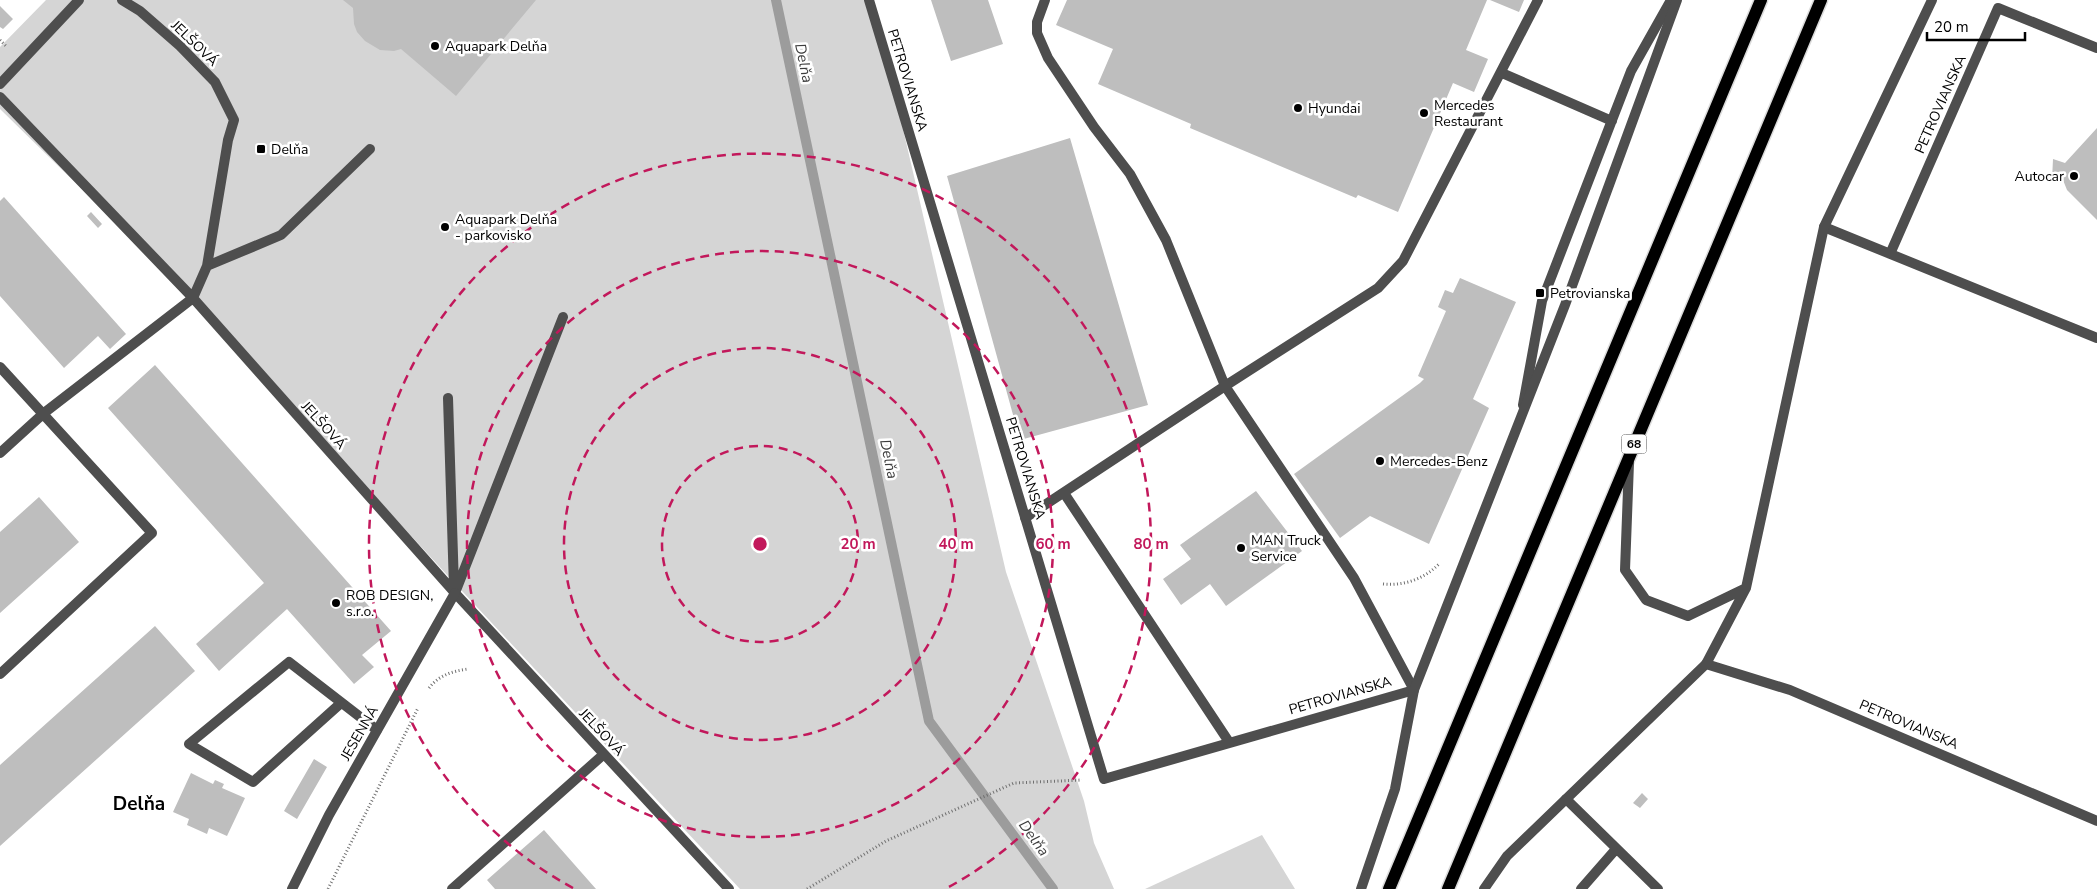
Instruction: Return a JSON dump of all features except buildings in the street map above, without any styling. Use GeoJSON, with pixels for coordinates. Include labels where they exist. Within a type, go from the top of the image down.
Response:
{"type":"FeatureCollection","features":[{"type":"Feature","properties":{"kind":"main road"},"geometry":{"type":"LineString","coordinates":[[1389,889],[1761,0]]}},
{"type":"Feature","properties":{"kind":"main road","name":"68"},"geometry":{"type":"LineString","coordinates":[[1448,889],[1821,0]]}},
{"type":"Feature","properties":{"kind":"street"},"geometry":{"type":"LineString","coordinates":[[0,84],[79,0]]}},
{"type":"Feature","properties":{"kind":"street","name":"JELŠOVÁ"},"geometry":{"type":"LineString","coordinates":[[0,453],[44,413],[193,298],[207,266],[228,140],[234,120],[215,82],[140,11],[122,0]]}},
{"type":"Feature","properties":{"kind":"street","name":"PETROVIANSKA"},"geometry":{"type":"LineString","coordinates":[[869,0],[1104,779],[1414,690]]}},
{"type":"Feature","properties":{"kind":"street"},"geometry":{"type":"LineString","coordinates":[[1045,0],[1036,22],[1037,33],[1048,58],[1094,127],[1130,174],[1166,240],[1224,386],[1354,578],[1414,690]]}},
{"type":"Feature","properties":{"kind":"street"},"geometry":{"type":"LineString","coordinates":[[1025,518],[1224,386],[1378,288],[1391,276],[1403,261],[1502,73],[1538,0]]}},
{"type":"Feature","properties":{"kind":"street"},"geometry":{"type":"LineString","coordinates":[[1521,418],[1542,301],[1631,71],[1671,0]]}},
{"type":"Feature","properties":{"kind":"street"},"geometry":{"type":"LineString","coordinates":[[1361,889],[1396,789],[1414,690],[1565,305],[1677,0]]}},
{"type":"Feature","properties":{"kind":"street"},"geometry":{"type":"LineString","coordinates":[[1484,889],[1507,856],[1706,664],[1746,588],[1824,227],[1932,0]]}},
{"type":"Feature","properties":{"kind":"street","name":"PETROVIANSKA"},"geometry":{"type":"LineString","coordinates":[[1890,254],[1998,8],[2097,48]]}},
{"type":"Feature","properties":{"kind":"street"},"geometry":{"type":"LineString","coordinates":[[0,67],[8,75]]}},
{"type":"Feature","properties":{"kind":"street"},"geometry":{"type":"LineString","coordinates":[[1502,73],[1612,121]]}},
{"type":"Feature","properties":{"kind":"street","name":"JELŠOVÁ"},"geometry":{"type":"LineString","coordinates":[[0,97],[193,298],[455,594],[729,889]]}},
{"type":"Feature","properties":{"kind":"street"},"geometry":{"type":"LineString","coordinates":[[207,266],[281,236],[370,148]]}},
{"type":"Feature","properties":{"kind":"street"},"geometry":{"type":"LineString","coordinates":[[1824,227],[2097,338]]}},
{"type":"Feature","properties":{"kind":"street"},"geometry":{"type":"LineString","coordinates":[[455,594],[563,317]]}},
{"type":"Feature","properties":{"kind":"street"},"geometry":{"type":"LineString","coordinates":[[0,367],[152,533],[0,674]]}},
{"type":"Feature","properties":{"kind":"street"},"geometry":{"type":"LineString","coordinates":[[448,398],[455,594]]}},
{"type":"Feature","properties":{"kind":"street"},"geometry":{"type":"LineString","coordinates":[[1629,454],[1625,570],[1646,600],[1688,616],[1746,588]]}},
{"type":"Feature","properties":{"kind":"street"},"geometry":{"type":"LineString","coordinates":[[1064,493],[1229,742]]}},
{"type":"Feature","properties":{"kind":"street","name":"JESENNÁ"},"geometry":{"type":"LineString","coordinates":[[292,889],[329,815],[455,594]]}},
{"type":"Feature","properties":{"kind":"street"},"geometry":{"type":"LineString","coordinates":[[341,703],[253,782],[189,744],[289,662],[377,730]]}},
{"type":"Feature","properties":{"kind":"street","name":"PETROVIANSKA"},"geometry":{"type":"LineString","coordinates":[[1706,664],[1790,690],[2097,821]]}},
{"type":"Feature","properties":{"kind":"street"},"geometry":{"type":"LineString","coordinates":[[452,889],[604,754]]}},
{"type":"Feature","properties":{"kind":"street"},"geometry":{"type":"LineString","coordinates":[[1566,799],[1658,889]]}},
{"type":"Feature","properties":{"kind":"street"},"geometry":{"type":"LineString","coordinates":[[1580,889],[1616,849]]}},
{"type":"Feature","properties":{"kind":"path"},"geometry":{"type":"LineString","coordinates":[[426,692],[433,682],[450,672],[468,669]]}},
{"type":"Feature","properties":{"kind":"path"},"geometry":{"type":"LineString","coordinates":[[328,889],[421,701]]}},
{"type":"Feature","properties":{"kind":"path"},"geometry":{"type":"LineString","coordinates":[[807,889],[886,841],[1014,783],[1104,779]]}},
{"type":"Feature","properties":{"kind":"shaded area"},"geometry":{"type":"Polygon","coordinates":[[[46,0],[873,0],[1006,572],[1084,801],[1094,843],[1114,889],[740,889],[448,576],[193,298],[0,109],[0,47],[46,0]]]}},
{"type":"Feature","properties":{"kind":"shaded area"},"geometry":{"type":"Polygon","coordinates":[[[1262,835],[1295,889],[1145,889],[1262,835]]]}},
{"type":"Feature","properties":{"kind":"waterway","name":"Delňa"},"geometry":{"type":"LineString","coordinates":[[776,0],[929,721],[1053,889]]}},
{"type":"Feature","properties":{"kind":"place","name":"Aquapark Delňa"},"geometry":{"type":"Point","coordinates":[435,46]}},
{"type":"Feature","properties":{"kind":"place","name":"Hyundai"},"geometry":{"type":"Point","coordinates":[1298,108]}},
{"type":"Feature","properties":{"kind":"place","name":"Mercedes Restaurant"},"geometry":{"type":"Point","coordinates":[1424,113]}},
{"type":"Feature","properties":{"kind":"place","name":"Delňa"},"geometry":{"type":"Point","coordinates":[261,149]}},
{"type":"Feature","properties":{"kind":"place","name":"Autocar"},"geometry":{"type":"Point","coordinates":[2074,176]}},
{"type":"Feature","properties":{"kind":"place","name":"Aquapark Delňa - parkovisko"},"geometry":{"type":"Point","coordinates":[445,227]}},
{"type":"Feature","properties":{"kind":"place","name":"Petrovianska"},"geometry":{"type":"Point","coordinates":[1540,293]}},
{"type":"Feature","properties":{"kind":"place","name":"Mercedes-Benz"},"geometry":{"type":"Point","coordinates":[1380,461]}},
{"type":"Feature","properties":{"kind":"place","name":"MAN Truck Service"},"geometry":{"type":"Point","coordinates":[1241,548]}},
{"type":"Feature","properties":{"kind":"place","name":"ROB DESIGN, s.r.o."},"geometry":{"type":"Point","coordinates":[336,603]}},
{"type":"Feature","properties":{"kind":"district","name":"Delňa"},"geometry":{"type":"Point","coordinates":[139,803]}}]}
